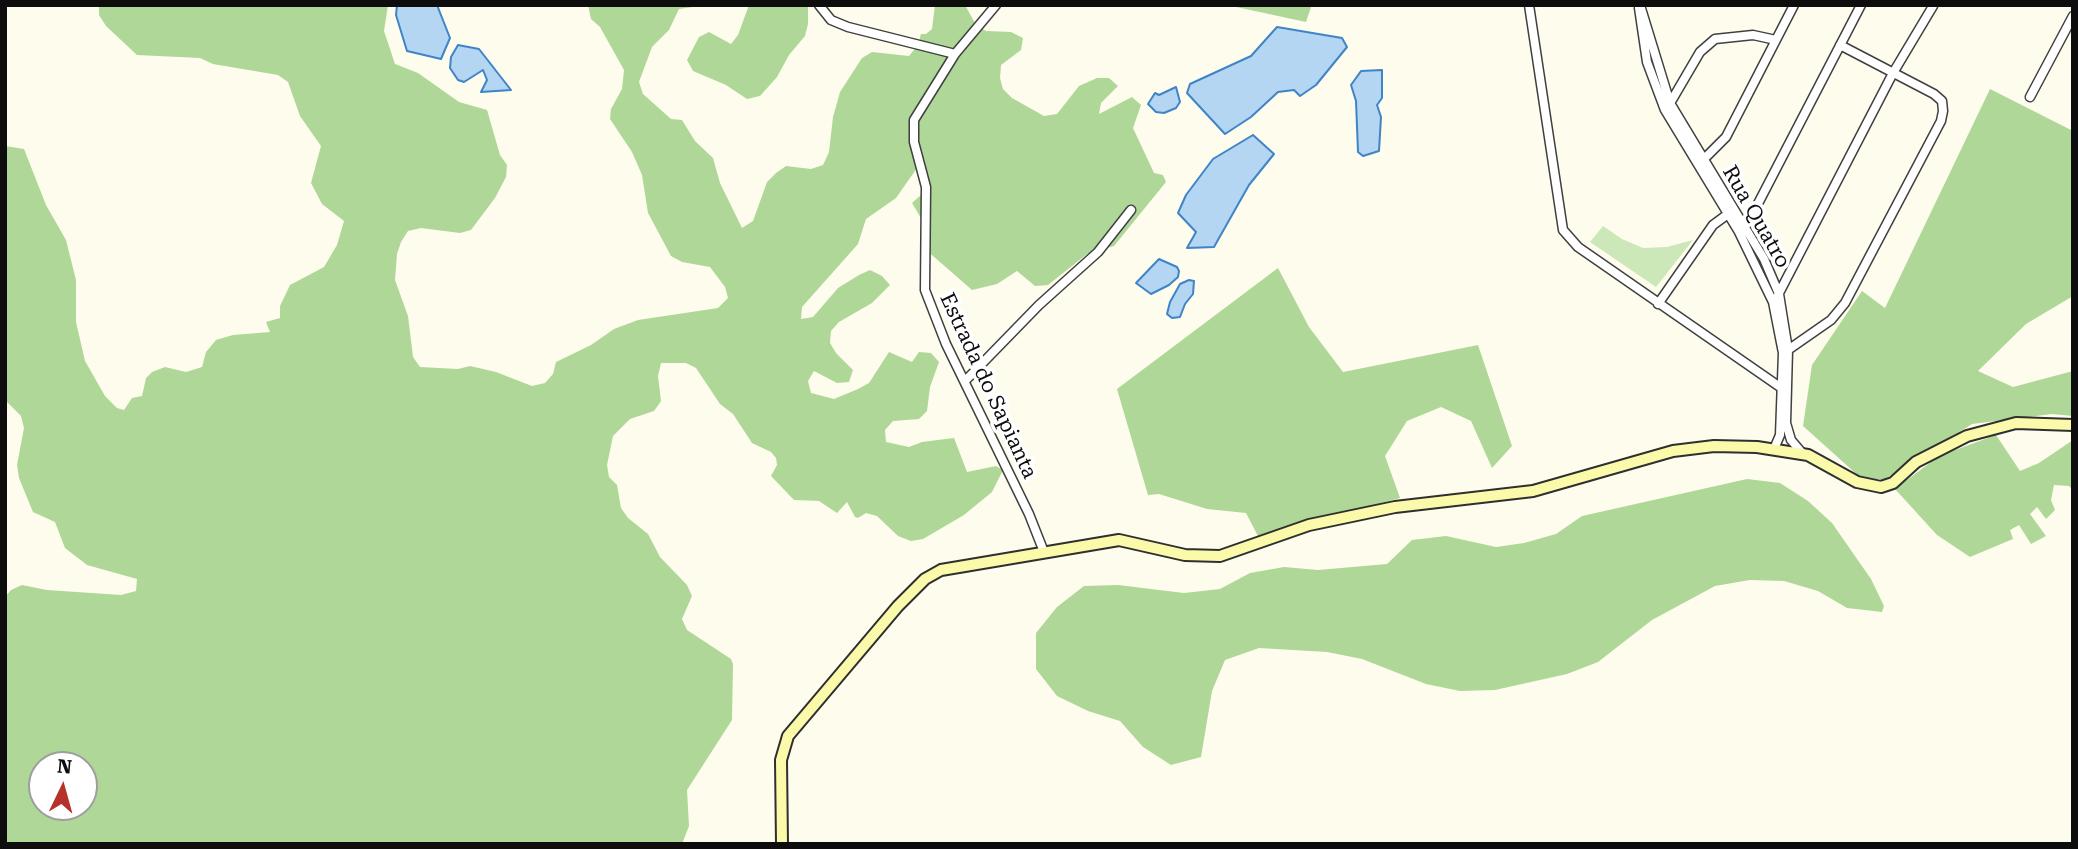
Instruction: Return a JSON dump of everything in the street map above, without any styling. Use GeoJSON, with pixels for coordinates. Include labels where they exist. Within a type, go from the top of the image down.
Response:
{"type":"FeatureCollection","features":[{"type":"Feature","properties":{"kind":"main road"},"geometry":{"type":"LineString","coordinates":[[782,844],[781,760],[788,736],[898,607],[925,579],[941,570],[1119,540],[1185,555],[1220,556],[1309,525],[1427,502],[1523,493],[1672,452],[1714,446],[1774,449],[1802,454],[1857,482],[1881,487],[1893,483],[1916,462],[1967,436],[2016,423],[2073,425]]}},
{"type":"Feature","properties":{"kind":"street"},"geometry":{"type":"LineString","coordinates":[[819,5],[831,20],[848,27],[955,54]]}},
{"type":"Feature","properties":{"kind":"street","name":"Estrada do Sapianta"},"geometry":{"type":"LineString","coordinates":[[996,5],[955,54],[917,113],[914,129],[926,187],[925,290],[929,305],[1044,552]]}},
{"type":"Feature","properties":{"kind":"street"},"geometry":{"type":"LineString","coordinates":[[1529,5],[1563,230],[1578,247],[1780,387]]}},
{"type":"Feature","properties":{"kind":"street","name":"Rua Quatro"},"geometry":{"type":"LineString","coordinates":[[1639,5],[1647,62],[1667,107],[1741,229],[1776,298],[1786,352],[1786,423],[1791,440],[1802,454]]}},
{"type":"Feature","properties":{"kind":"street"},"geometry":{"type":"LineString","coordinates":[[1701,163],[1726,137],[1794,5]]}},
{"type":"Feature","properties":{"kind":"street"},"geometry":{"type":"LineString","coordinates":[[1741,229],[1861,5]]}},
{"type":"Feature","properties":{"kind":"street"},"geometry":{"type":"LineString","coordinates":[[1776,298],[1894,73],[1933,6]]}},
{"type":"Feature","properties":{"kind":"street"},"geometry":{"type":"LineString","coordinates":[[2030,97],[2073,16]]}},
{"type":"Feature","properties":{"kind":"street"},"geometry":{"type":"LineString","coordinates":[[1667,107],[1700,52],[1715,39],[1763,36],[1776,40]]}},
{"type":"Feature","properties":{"kind":"street"},"geometry":{"type":"LineString","coordinates":[[1786,352],[1831,320],[1845,303],[1941,121],[1942,101],[1934,94],[1840,44]]}},
{"type":"Feature","properties":{"kind":"street","name":"Rua Quatro"},"geometry":{"type":"LineString","coordinates":[[1701,163],[1728,214],[1741,229]]}},
{"type":"Feature","properties":{"kind":"street"},"geometry":{"type":"LineString","coordinates":[[965,381],[1039,305],[1098,252],[1131,210]]}},
{"type":"Feature","properties":{"kind":"street"},"geometry":{"type":"LineString","coordinates":[[1658,304],[1713,225],[1728,214]]}},
{"type":"Feature","properties":{"kind":"street","name":"Rua Quatro"},"geometry":{"type":"LineString","coordinates":[[1774,449],[1780,435],[1780,387],[1786,352]]}},
{"type":"Feature","properties":{"kind":"green space"},"geometry":{"type":"Polygon","coordinates":[[[99,5],[388,5],[384,31],[395,64],[418,73],[459,102],[487,110],[500,155],[507,165],[506,177],[495,198],[471,230],[460,233],[421,228],[408,231],[401,242],[395,280],[408,316],[413,357],[420,367],[458,369],[470,366],[496,372],[532,386],[545,383],[553,374],[556,362],[591,345],[614,329],[638,320],[718,308],[728,298],[725,287],[710,267],[682,262],[671,256],[648,213],[642,175],[632,152],[610,119],[611,109],[622,89],[624,70],[600,27],[591,19],[588,5],[706,5],[679,9],[669,30],[652,47],[639,82],[643,94],[671,119],[682,120],[695,141],[713,158],[720,183],[742,228],[753,221],[767,182],[776,173],[786,166],[811,169],[823,165],[829,152],[833,117],[840,92],[862,58],[872,52],[909,56],[918,45],[921,34],[932,29],[935,5],[965,5],[976,25],[986,31],[1011,32],[1023,38],[1021,50],[1001,65],[1000,78],[1003,89],[1012,98],[1044,116],[1057,114],[1079,86],[1097,78],[1109,78],[1118,86],[1101,103],[1099,114],[1132,97],[1141,105],[1133,128],[1154,173],[1163,175],[1166,182],[1114,246],[1087,254],[1048,285],[1035,286],[1017,271],[997,284],[972,290],[925,249],[925,225],[912,203],[930,187],[927,175],[917,168],[896,198],[866,219],[858,244],[802,307],[801,319],[813,317],[838,288],[859,275],[870,270],[882,276],[890,285],[872,303],[839,322],[831,331],[830,343],[853,370],[849,382],[837,383],[814,371],[808,381],[811,393],[834,399],[858,389],[869,383],[889,352],[912,362],[919,352],[931,353],[939,362],[930,387],[927,411],[919,419],[893,421],[885,430],[886,442],[909,447],[922,442],[954,438],[967,472],[996,466],[1003,470],[992,492],[964,515],[923,539],[911,541],[898,536],[877,516],[866,513],[855,517],[847,502],[837,513],[819,501],[794,500],[771,476],[777,465],[776,458],[771,452],[752,443],[733,414],[720,404],[696,368],[686,363],[661,363],[658,376],[661,401],[654,411],[630,419],[613,436],[607,465],[609,477],[617,485],[621,508],[628,518],[648,534],[660,557],[687,585],[692,596],[682,619],[687,630],[731,659],[733,664],[732,720],[687,790],[689,826],[682,844],[5,844],[5,597],[11,590],[22,585],[47,590],[121,595],[136,591],[137,579],[87,565],[65,548],[55,522],[33,512],[19,478],[17,465],[24,428],[21,416],[5,400],[5,146],[24,149],[46,205],[66,240],[76,280],[76,322],[85,361],[105,396],[117,408],[124,410],[132,398],[142,396],[146,378],[152,372],[165,367],[186,372],[202,367],[206,352],[216,340],[233,335],[270,332],[266,322],[280,318],[280,306],[290,285],[324,267],[337,245],[344,221],[322,204],[311,183],[321,146],[300,116],[288,82],[278,75],[213,64],[200,58],[137,55],[106,26],[99,15],[99,5]]]}},
{"type":"Feature","properties":{"kind":"green space"},"geometry":{"type":"Polygon","coordinates":[[[749,5],[808,5],[808,24],[805,36],[789,55],[777,77],[760,96],[747,99],[726,85],[693,71],[687,60],[699,37],[709,32],[731,44],[738,35],[749,5]]]}},
{"type":"Feature","properties":{"kind":"green space"},"geometry":{"type":"Polygon","coordinates":[[[1227,5],[1309,5],[1311,7],[1306,22],[1227,5]]]}},
{"type":"Feature","properties":{"kind":"green space"},"geometry":{"type":"Polygon","coordinates":[[[1990,89],[2073,131],[2073,296],[2026,324],[1978,371],[2013,387],[2073,371],[2073,416],[2052,414],[1972,424],[1885,479],[1862,479],[1803,426],[1812,365],[1862,291],[1885,308],[1990,89]]]}},
{"type":"Feature","properties":{"kind":"green space"},"geometry":{"type":"Polygon","coordinates":[[[1603,226],[1622,239],[1643,248],[1667,247],[1693,240],[1656,287],[1590,242],[1603,226]]]}},
{"type":"Feature","properties":{"kind":"green space"},"geometry":{"type":"Polygon","coordinates":[[[1278,268],[1309,327],[1343,372],[1478,345],[1512,446],[1492,468],[1471,421],[1441,407],[1407,421],[1385,456],[1400,498],[1258,536],[1246,513],[1207,509],[1159,494],[1148,495],[1117,389],[1278,268]]]}},
{"type":"Feature","properties":{"kind":"green space"},"geometry":{"type":"Polygon","coordinates":[[[1996,435],[2020,471],[2039,463],[2073,440],[2073,490],[2069,486],[2054,485],[2051,500],[2055,510],[2046,519],[2037,507],[2030,514],[2046,536],[2031,544],[2019,525],[2010,530],[2013,539],[1970,557],[1937,535],[1895,489],[1939,456],[1996,435]]]}},
{"type":"Feature","properties":{"kind":"green space"},"geometry":{"type":"Polygon","coordinates":[[[1747,479],[1780,483],[1808,501],[1832,523],[1871,579],[1884,606],[1882,612],[1847,608],[1818,591],[1784,581],[1750,580],[1715,586],[1652,620],[1598,662],[1567,674],[1495,690],[1460,691],[1426,684],[1362,659],[1327,652],[1259,648],[1225,660],[1212,691],[1201,757],[1171,765],[1143,747],[1120,721],[1088,711],[1057,696],[1036,669],[1036,633],[1057,607],[1084,586],[1118,585],[1184,593],[1220,589],[1250,573],[1284,567],[1318,570],[1387,564],[1412,540],[1446,536],[1496,547],[1524,543],[1556,534],[1582,516],[1747,479]]]}},
{"type":"Feature","properties":{"kind":"water"},"geometry":{"type":"Polygon","coordinates":[[[397,5],[437,5],[450,38],[441,59],[407,51],[396,15],[397,5]]]}},
{"type":"Feature","properties":{"kind":"water"},"geometry":{"type":"Polygon","coordinates":[[[1277,27],[1342,38],[1347,47],[1316,85],[1300,96],[1294,90],[1278,92],[1251,117],[1225,134],[1187,93],[1190,84],[1251,56],[1277,27]]]}},
{"type":"Feature","properties":{"kind":"water"},"geometry":{"type":"Polygon","coordinates":[[[458,45],[479,49],[511,90],[481,92],[487,80],[483,70],[464,82],[458,80],[450,68],[451,57],[458,45]]]}},
{"type":"Feature","properties":{"kind":"water"},"geometry":{"type":"Polygon","coordinates":[[[1382,70],[1382,98],[1377,105],[1381,117],[1379,151],[1363,156],[1358,152],[1356,101],[1351,85],[1361,71],[1382,70]]]}},
{"type":"Feature","properties":{"kind":"water"},"geometry":{"type":"Polygon","coordinates":[[[1176,87],[1180,102],[1176,108],[1164,113],[1156,112],[1148,104],[1155,93],[1159,95],[1176,87]]]}},
{"type":"Feature","properties":{"kind":"water"},"geometry":{"type":"Polygon","coordinates":[[[1253,135],[1274,154],[1249,185],[1214,247],[1187,248],[1196,232],[1178,213],[1186,195],[1213,159],[1253,135]]]}},
{"type":"Feature","properties":{"kind":"water"},"geometry":{"type":"Polygon","coordinates":[[[1159,259],[1177,267],[1178,277],[1151,294],[1136,283],[1159,259]]]}},
{"type":"Feature","properties":{"kind":"water"},"geometry":{"type":"Polygon","coordinates":[[[1194,281],[1193,294],[1180,317],[1172,318],[1167,314],[1170,302],[1180,284],[1194,281]]]}}]}
